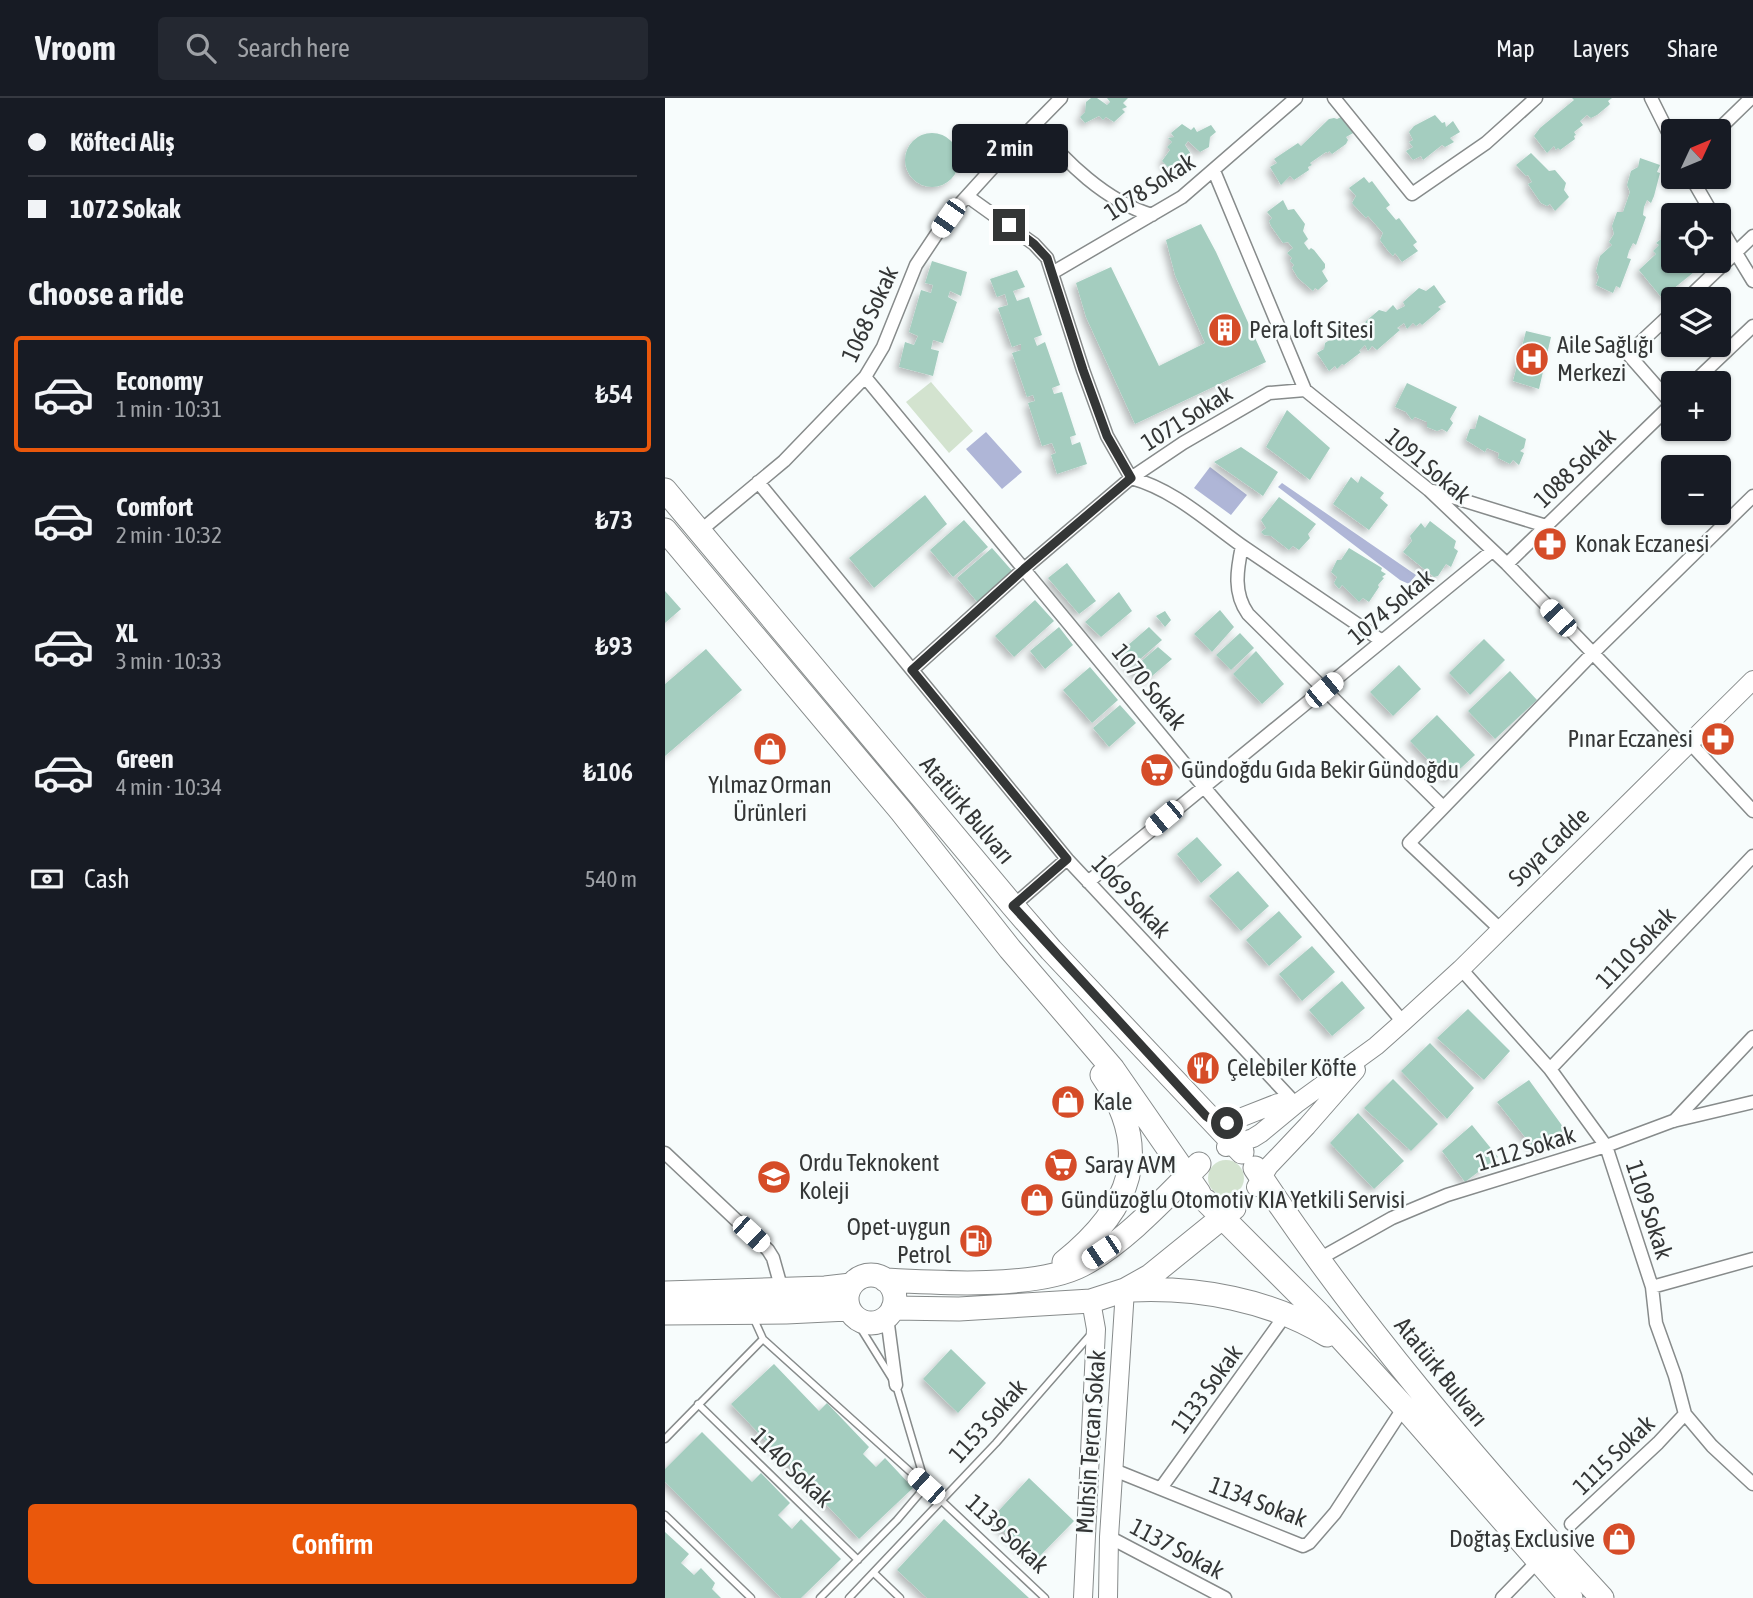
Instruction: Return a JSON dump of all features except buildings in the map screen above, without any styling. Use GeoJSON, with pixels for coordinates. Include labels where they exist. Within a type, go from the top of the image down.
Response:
{"type":"FeatureCollection","features":[{"type":"Feature","properties":{"kind":"highway","name":"Atatürk Bulvarı"},"geometry":{"type":"LineString","coordinates":[[665,490],[1013,906],[1206,1116],[1281,1209],[1383,1344],[1512,1500],[1602,1598]]}},
{"type":"Feature","properties":{"kind":"highway","name":"Atatürk Bulvarı"},"geometry":{"type":"LineString","coordinates":[[665,530],[1113,1069],[1198,1183],[1404,1407],[1571,1598]]}},
{"type":"Feature","properties":{"kind":"highway"},"geometry":{"type":"LineString","coordinates":[[1039,982],[1107,1082],[1124,1119],[1132,1146],[1132,1159],[1117,1206],[1084,1246],[1048,1275]]}},
{"type":"Feature","properties":{"kind":"highway"},"geometry":{"type":"LineString","coordinates":[[665,1293],[851,1285],[864,1276],[871,1275],[885,1280],[959,1283],[1048,1275],[1080,1266],[1198,1183],[1213,1150],[1245,1163],[1243,1204],[1150,1276],[1125,1290],[1091,1301],[890,1312],[876,1323],[868,1323],[851,1312],[665,1313]]}},
{"type":"Feature","properties":{"kind":"highway"},"geometry":{"type":"LineString","coordinates":[[885,1280],[894,1293],[890,1312]]}},
{"type":"Feature","properties":{"kind":"highway"},"geometry":{"type":"LineString","coordinates":[[851,1285],[847,1301],[851,1312]]}},
{"type":"Feature","properties":{"kind":"highway"},"geometry":{"type":"LineString","coordinates":[[1125,1290],[1161,1288],[1258,1304],[1301,1319],[1332,1337],[1367,1368]]}},
{"type":"Feature","properties":{"kind":"main road","name":"Soya Cadde"},"geometry":{"type":"LineString","coordinates":[[1376,1046],[1269,1166],[1245,1163],[1253,1138],[1376,1046],[1403,1022],[1753,680]]}},
{"type":"Feature","properties":{"kind":"main road","name":"Soya Cadde"},"geometry":{"type":"LineString","coordinates":[[1206,1116],[1227,1123],[1278,1103],[1296,1104]]}},
{"type":"Feature","properties":{"kind":"main road","name":"Muhsin Tercan Sokak"},"geometry":{"type":"LineString","coordinates":[[1108,1598],[1109,1537],[1125,1290]]}},
{"type":"Feature","properties":{"kind":"main road","name":"Muhsin Tercan Sokak"},"geometry":{"type":"LineString","coordinates":[[1083,1598],[1096,1329],[1091,1301]]}},
{"type":"Feature","properties":{"kind":"street","name":"1068 Sokak"},"geometry":{"type":"LineString","coordinates":[[701,531],[784,461],[865,377],[883,347],[916,265],[948,218],[1061,98]]}},
{"type":"Feature","properties":{"kind":"street","name":"1078 Sokak"},"geometry":{"type":"LineString","coordinates":[[1052,274],[1182,197],[1296,98]]}},
{"type":"Feature","properties":{"kind":"street"},"geometry":{"type":"LineString","coordinates":[[1334,98],[1412,194],[1486,143],[1536,98]]}},
{"type":"Feature","properties":{"kind":"street"},"geometry":{"type":"LineString","coordinates":[[1650,98],[1661,119]]}},
{"type":"Feature","properties":{"kind":"street"},"geometry":{"type":"LineString","coordinates":[[1729,119],[1751,98]]}},
{"type":"Feature","properties":{"kind":"street"},"geometry":{"type":"LineString","coordinates":[[1035,125],[1080,171],[1114,198],[1152,215]]}},
{"type":"Feature","properties":{"kind":"street","name":"1091 Sokak"},"geometry":{"type":"LineString","coordinates":[[1214,171],[1305,390],[1429,490],[1507,564],[1592,654],[1753,811]]}},
{"type":"Feature","properties":{"kind":"street"},"geometry":{"type":"LineString","coordinates":[[967,196],[1034,244],[1047,258],[1107,436],[1131,478],[1147,482],[1179,499],[1242,546],[1382,641]]}},
{"type":"Feature","properties":{"kind":"street"},"geometry":{"type":"LineString","coordinates":[[1700,287],[1753,236]]}},
{"type":"Feature","properties":{"kind":"street"},"geometry":{"type":"LineString","coordinates":[[1731,248],[1753,281]]}},
{"type":"Feature","properties":{"kind":"street"},"geometry":{"type":"LineString","coordinates":[[1661,323],[1628,354],[1661,391]]}},
{"type":"Feature","properties":{"kind":"street"},"geometry":{"type":"LineString","coordinates":[[1706,371],[1753,326]]}},
{"type":"Feature","properties":{"kind":"street","name":"1070 Sokak"},"geometry":{"type":"LineString","coordinates":[[865,377],[1203,786],[1403,1022]]}},
{"type":"Feature","properties":{"kind":"street","name":"1071 Sokak"},"geometry":{"type":"LineString","coordinates":[[912,670],[1024,569],[1131,478],[1183,443],[1269,393],[1305,390]]}},
{"type":"Feature","properties":{"kind":"street","name":"1088 Sokak"},"geometry":{"type":"LineString","coordinates":[[1507,564],[1661,414]]}},
{"type":"Feature","properties":{"kind":"street","name":"1069 Sokak"},"geometry":{"type":"LineString","coordinates":[[758,482],[1067,859],[1296,1104]]}},
{"type":"Feature","properties":{"kind":"street"},"geometry":{"type":"LineString","coordinates":[[1429,490],[1546,526]]}},
{"type":"Feature","properties":{"kind":"street"},"geometry":{"type":"LineString","coordinates":[[1500,929],[1409,842],[1592,654],[1753,496]]}},
{"type":"Feature","properties":{"kind":"street"},"geometry":{"type":"LineString","coordinates":[[1242,546],[1237,571],[1241,605],[1443,806]]}},
{"type":"Feature","properties":{"kind":"street","name":"1074 Sokak"},"geometry":{"type":"LineString","coordinates":[[1088,882],[1492,551]]}},
{"type":"Feature","properties":{"kind":"street","name":"1110 Sokak"},"geometry":{"type":"LineString","coordinates":[[1550,1069],[1753,856]]}},
{"type":"Feature","properties":{"kind":"street"},"geometry":{"type":"LineString","coordinates":[[1013,906],[1067,859]]}},
{"type":"Feature","properties":{"kind":"street","name":"1109 Sokak"},"geometry":{"type":"LineString","coordinates":[[1461,968],[1550,1069],[1606,1146],[1652,1287],[1656,1324],[1675,1376],[1685,1414],[1712,1446],[1753,1484]]}},
{"type":"Feature","properties":{"kind":"street"},"geometry":{"type":"LineString","coordinates":[[1674,1121],[1753,1037]]}},
{"type":"Feature","properties":{"kind":"street","name":"1112 Sokak"},"geometry":{"type":"LineString","coordinates":[[1319,1259],[1392,1218],[1447,1195],[1606,1146],[1674,1121],[1753,1101]]}},
{"type":"Feature","properties":{"kind":"street"},"geometry":{"type":"LineString","coordinates":[[665,1153],[768,1250],[782,1290]]}},
{"type":"Feature","properties":{"kind":"street"},"geometry":{"type":"LineString","coordinates":[[1652,1287],[1753,1259]]}},
{"type":"Feature","properties":{"kind":"street","name":"1139 Sokak"},"geometry":{"type":"LineString","coordinates":[[890,1312],[896,1385]]}},
{"type":"Feature","properties":{"kind":"street","name":"1133 Sokak"},"geometry":{"type":"LineString","coordinates":[[1161,1488],[1286,1314]]}},
{"type":"Feature","properties":{"kind":"street","name":"1134 Sokak"},"geometry":{"type":"LineString","coordinates":[[1114,1469],[1303,1546],[1309,1544],[1335,1513],[1404,1407]]}},
{"type":"Feature","properties":{"kind":"street","name":"1115 Sokak"},"geometry":{"type":"LineString","coordinates":[[1571,1524],[1658,1443],[1685,1414]]}},
{"type":"Feature","properties":{"kind":"street","name":"1137 Sokak"},"geometry":{"type":"LineString","coordinates":[[1109,1537],[1225,1598]]}},
{"type":"Feature","properties":{"kind":"street"},"geometry":{"type":"LineString","coordinates":[[1502,1598],[1538,1562]]}},
{"type":"Feature","properties":{"kind":"lane","name":"1139 Sokak"},"geometry":{"type":"LineString","coordinates":[[851,1312],[896,1385],[926,1486],[1045,1598]]}},
{"type":"Feature","properties":{"kind":"lane"},"geometry":{"type":"LineString","coordinates":[[751,1313],[763,1339],[926,1486],[897,1520],[820,1598]]}},
{"type":"Feature","properties":{"kind":"lane","name":"1153 Sokak"},"geometry":{"type":"LineString","coordinates":[[849,1598],[941,1501],[1096,1329]]}},
{"type":"Feature","properties":{"kind":"lane"},"geometry":{"type":"LineString","coordinates":[[665,1439],[763,1339]]}},
{"type":"Feature","properties":{"kind":"lane","name":"1140 Sokak"},"geometry":{"type":"LineString","coordinates":[[698,1404],[858,1560]]}},
{"type":"Feature","properties":{"kind":"lane"},"geometry":{"type":"LineString","coordinates":[[665,1515],[751,1598]]}},
{"type":"Feature","properties":{"kind":"lane"},"geometry":{"type":"LineString","coordinates":[[874,1573],[900,1598]]}},
{"type":"Feature","properties":{"kind":"green space"},"geometry":{"type":"Polygon","coordinates":[[[931,382],[973,431],[949,453],[906,402],[931,382]]]}},
{"type":"Feature","properties":{"kind":"green space"},"geometry":{"type":"Polygon","coordinates":[[[1226,1160],[1238,1166],[1244,1178],[1238,1190],[1226,1196],[1214,1190],[1208,1178],[1214,1166],[1226,1160]]]}},
{"type":"Feature","properties":{"kind":"water"},"geometry":{"type":"Polygon","coordinates":[[[986,432],[1022,472],[1002,489],[966,449],[986,432]]]}},
{"type":"Feature","properties":{"kind":"water"},"geometry":{"type":"Polygon","coordinates":[[[1210,467],[1247,495],[1231,515],[1194,488],[1210,467]]]}},
{"type":"Feature","properties":{"kind":"water"},"geometry":{"type":"Polygon","coordinates":[[[1282,483],[1416,575],[1409,584],[1400,580],[1278,487],[1282,483]]]}},
{"type":"Feature","properties":{"kind":"place","name":"Pera loft Sitesi"},"geometry":{"type":"Point","coordinates":[1225,330]}},
{"type":"Feature","properties":{"kind":"place","name":"Aile Sağlığı Merkezi"},"geometry":{"type":"Point","coordinates":[1532,359]}},
{"type":"Feature","properties":{"kind":"place","name":"Konak Eczanesi"},"geometry":{"type":"Point","coordinates":[1550,544]}},
{"type":"Feature","properties":{"kind":"place","name":"Pınar Eczanesi"},"geometry":{"type":"Point","coordinates":[1718,739]}},
{"type":"Feature","properties":{"kind":"place","name":"Yılmaz Orman Ürünleri"},"geometry":{"type":"Point","coordinates":[770,749]}},
{"type":"Feature","properties":{"kind":"place","name":"Gündoğdu Gıda Bekir Gündoğdu"},"geometry":{"type":"Point","coordinates":[1157,770]}},
{"type":"Feature","properties":{"kind":"place","name":"Çelebiler Köfte"},"geometry":{"type":"Point","coordinates":[1203,1068]}},
{"type":"Feature","properties":{"kind":"place","name":"Kale"},"geometry":{"type":"Point","coordinates":[1068,1102]}},
{"type":"Feature","properties":{"kind":"place","name":"Saray AVM"},"geometry":{"type":"Point","coordinates":[1061,1165]}},
{"type":"Feature","properties":{"kind":"place","name":"Ordu Teknokent Koleji"},"geometry":{"type":"Point","coordinates":[774,1177]}},
{"type":"Feature","properties":{"kind":"place","name":"Gündüzoğlu Otomotiv KIA Yetkili Servisi"},"geometry":{"type":"Point","coordinates":[1037,1200]}},
{"type":"Feature","properties":{"kind":"place","name":"Opet-uygun Petrol"},"geometry":{"type":"Point","coordinates":[976,1241]}},
{"type":"Feature","properties":{"kind":"place","name":"Doğtaş Exclusive"},"geometry":{"type":"Point","coordinates":[1619,1539]}},
{"type":"Feature","properties":{"kind":"route"},"geometry":{"type":"LineString","coordinates":[[1009,225],[1047,258],[1107,436],[1131,478],[1024,569],[912,670],[1067,859],[1013,906],[1206,1116],[1227,1123]]}}]}
